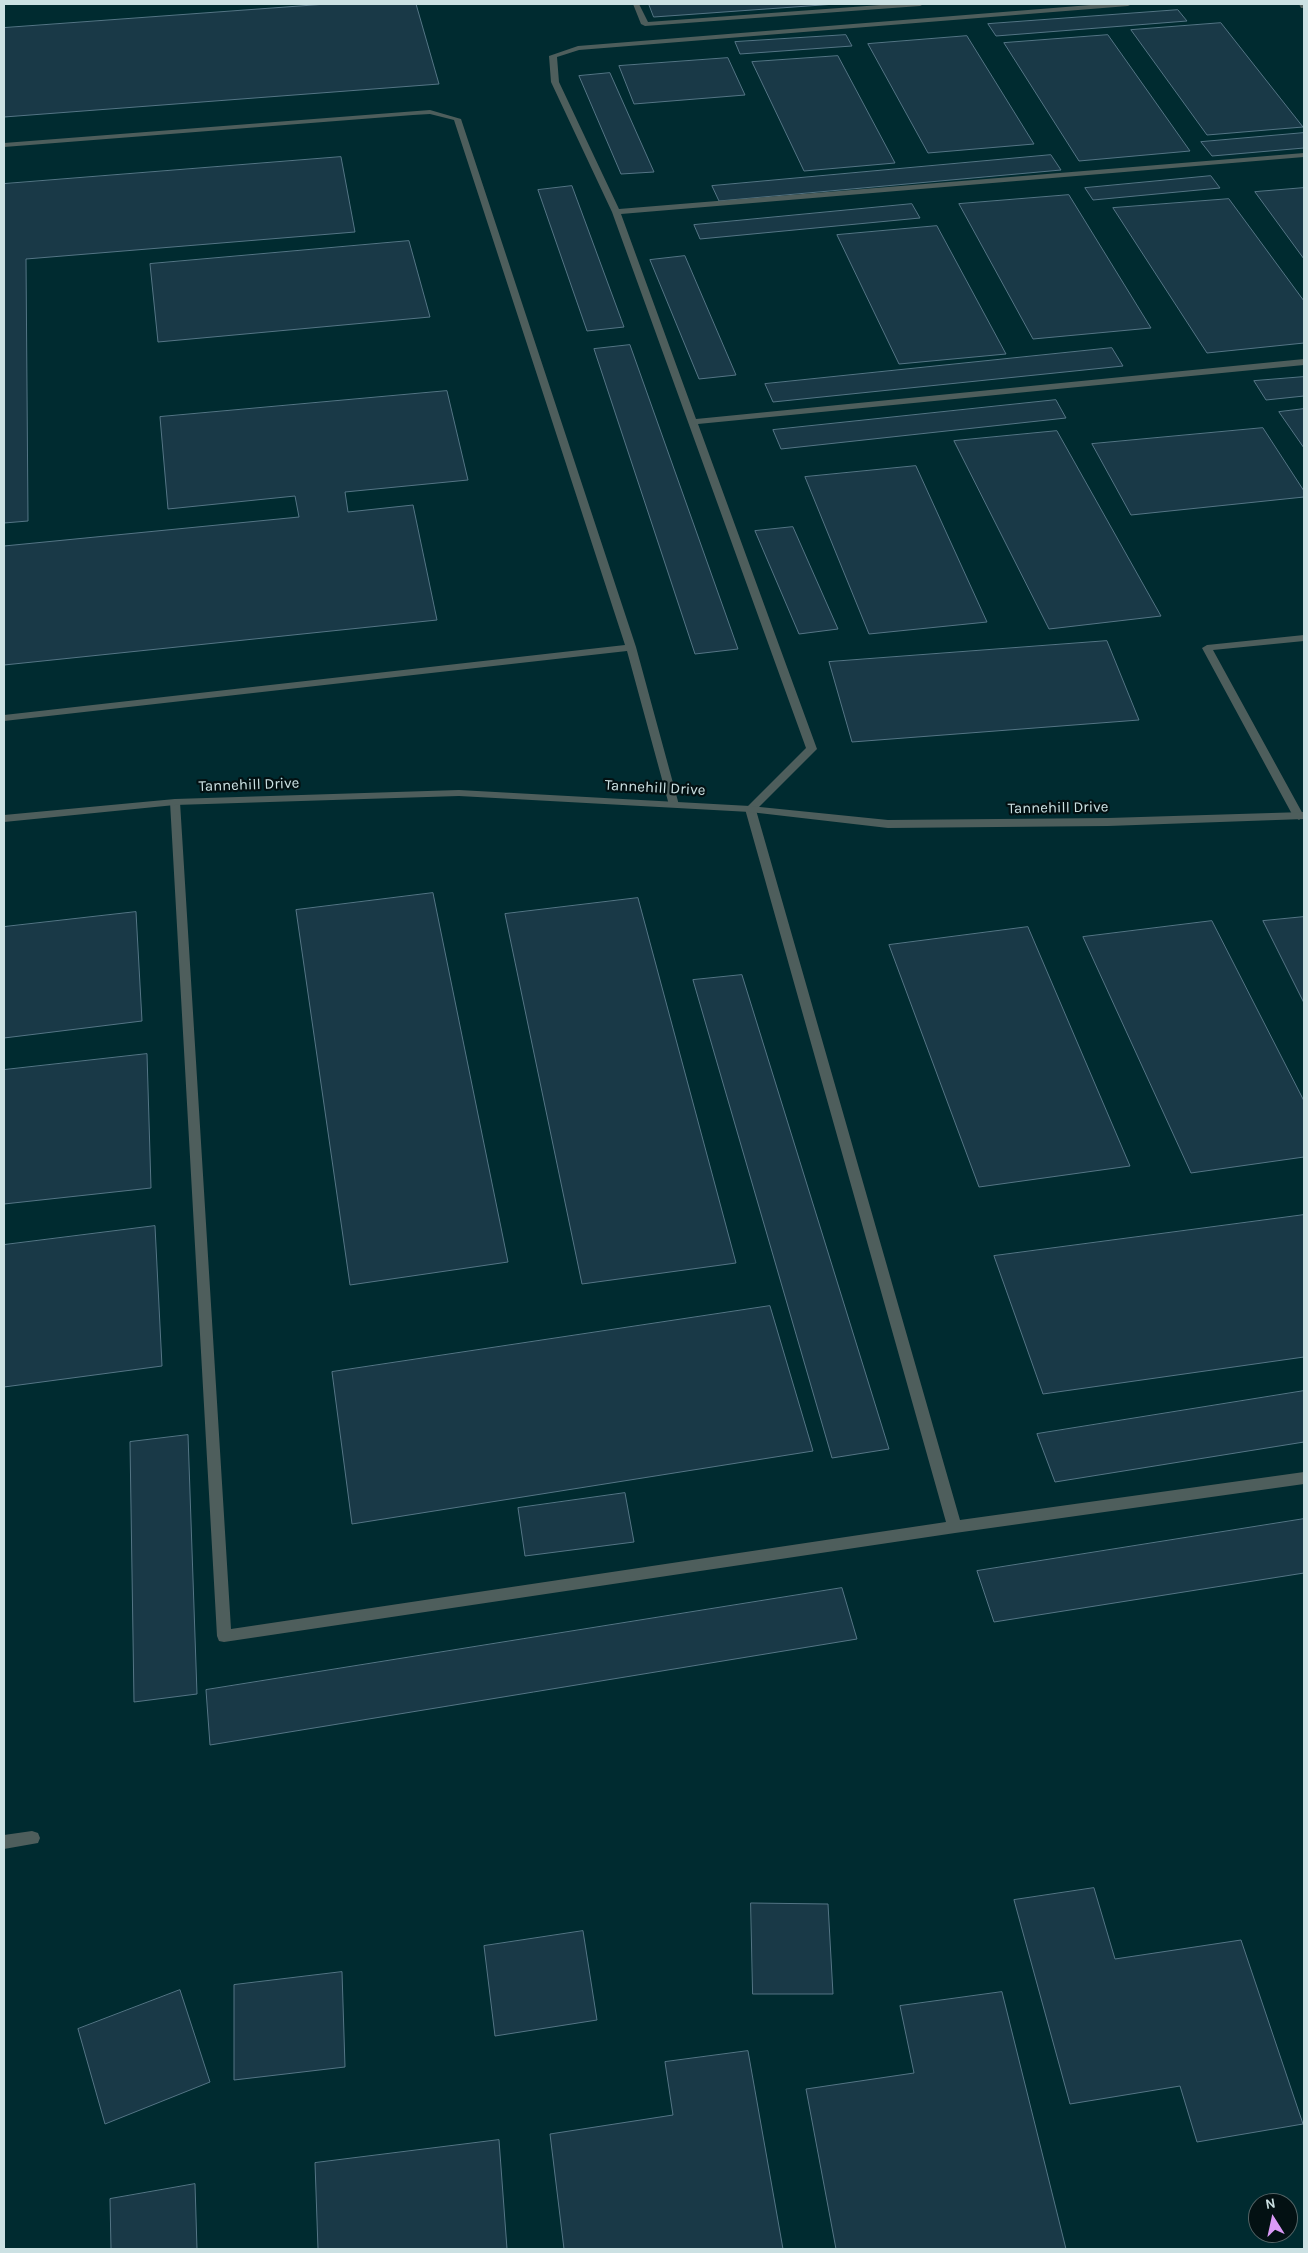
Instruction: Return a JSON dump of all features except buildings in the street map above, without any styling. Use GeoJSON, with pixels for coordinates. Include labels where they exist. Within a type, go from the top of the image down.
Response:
{"type":"FeatureCollection","features":[{"type":"Feature","properties":{"kind":"street"},"geometry":{"type":"LineString","coordinates":[[636,4],[645,24],[920,4]]}},
{"type":"Feature","properties":{"kind":"street"},"geometry":{"type":"LineString","coordinates":[[955,1527],[750,809],[812,749],[691,422],[616,212],[555,82],[553,56],[578,48],[677,39],[1128,4]]}},
{"type":"Feature","properties":{"kind":"street"},"geometry":{"type":"LineString","coordinates":[[4,145],[430,112],[456,119],[631,647],[674,804]]}},
{"type":"Feature","properties":{"kind":"street"},"geometry":{"type":"LineString","coordinates":[[616,212],[1304,154]]}},
{"type":"Feature","properties":{"kind":"street"},"geometry":{"type":"LineString","coordinates":[[691,422],[1304,362]]}},
{"type":"Feature","properties":{"kind":"street"},"geometry":{"type":"LineString","coordinates":[[1302,816],[1207,648],[1304,638]]}},
{"type":"Feature","properties":{"kind":"street"},"geometry":{"type":"LineString","coordinates":[[4,718],[631,647]]}},
{"type":"Feature","properties":{"kind":"street","name":"Tannehill Drive"},"geometry":{"type":"LineString","coordinates":[[4,819],[175,802],[459,793],[750,809],[888,824],[1108,822],[1302,816]]}},
{"type":"Feature","properties":{"kind":"street"},"geometry":{"type":"LineString","coordinates":[[175,802],[224,1636],[955,1527],[1304,1478]]}},
{"type":"Feature","properties":{"kind":"street"},"geometry":{"type":"LineString","coordinates":[[4,1842],[32,1838]]}}]}
